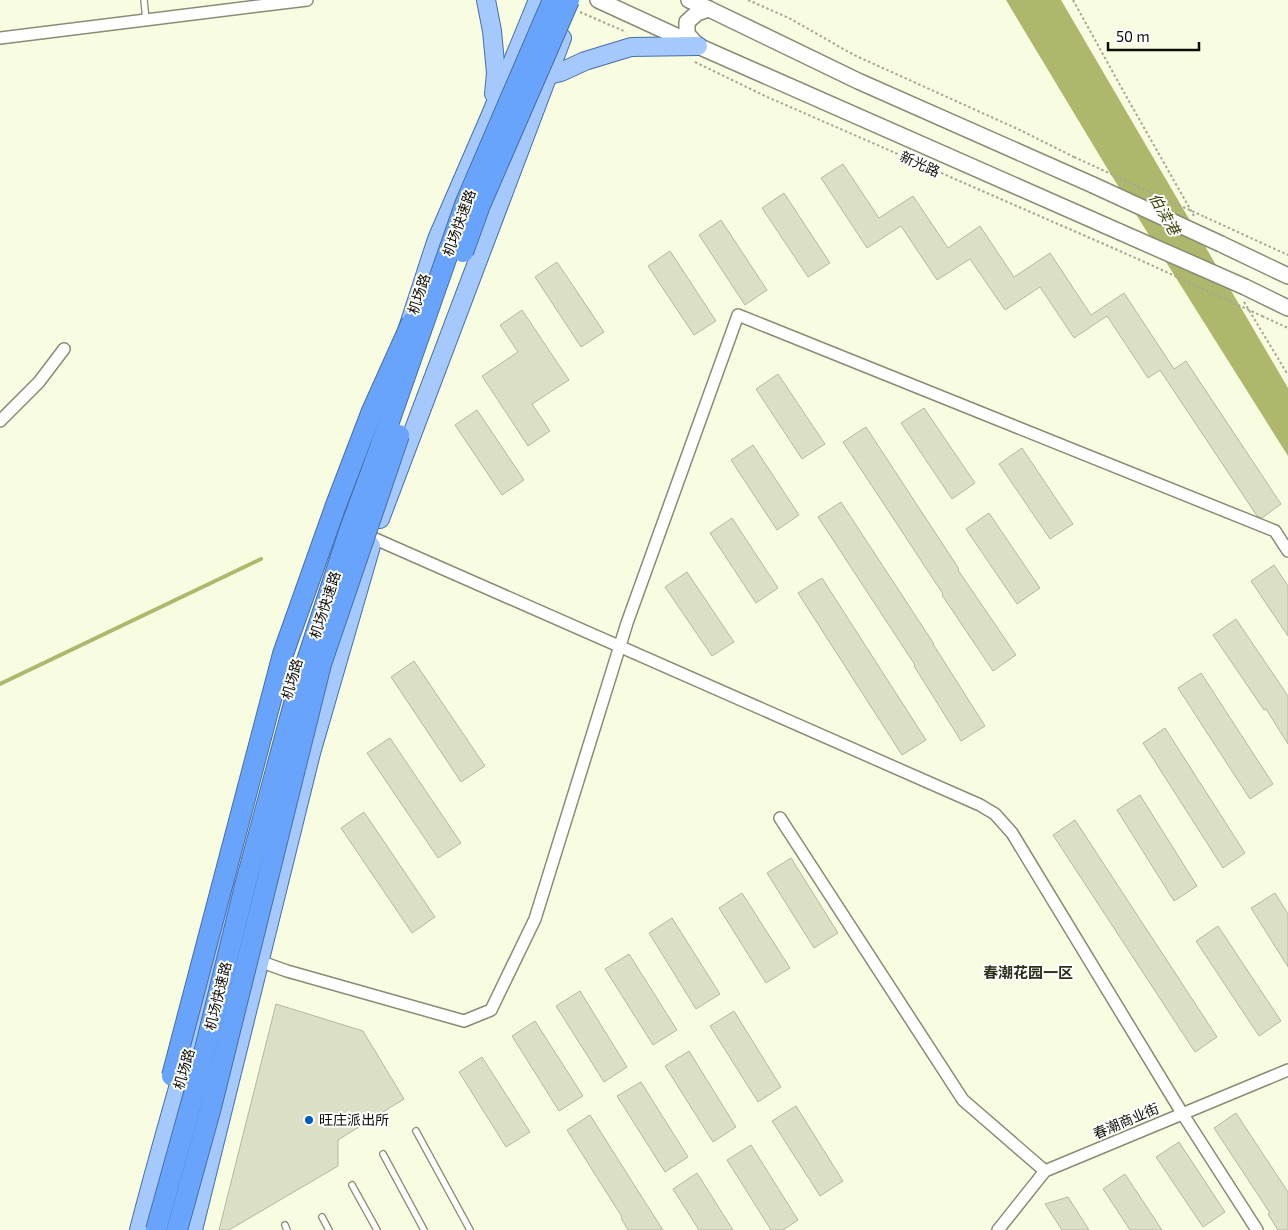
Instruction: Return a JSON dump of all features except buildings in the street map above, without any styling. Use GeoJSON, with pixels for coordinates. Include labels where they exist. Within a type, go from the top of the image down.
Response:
{"type":"FeatureCollection","features":[{"type":"Feature","properties":{"kind":"highway","name":"机场快速路"},"geometry":{"type":"LineString","coordinates":[[156,1230],[298,685],[348,532],[466,202],[553,0]]}},
{"type":"Feature","properties":{"kind":"highway","name":"机场快速路"},"geometry":{"type":"LineString","coordinates":[[177,1230],[211,1107],[321,664],[426,354],[480,205],[573,3]]}},
{"type":"Feature","properties":{"kind":"highway"},"geometry":{"type":"LineString","coordinates":[[172,1076],[283,654],[372,411],[466,202]]}},
{"type":"Feature","properties":{"kind":"main road"},"geometry":{"type":"LineString","coordinates":[[486,0],[492,31],[496,73],[492,112]]}},
{"type":"Feature","properties":{"kind":"main road","name":"机场路"},"geometry":{"type":"LineString","coordinates":[[139,1230],[152,1178],[214,965],[293,674],[437,240],[538,0]]}},
{"type":"Feature","properties":{"kind":"main road","name":"新光路"},"geometry":{"type":"LineString","coordinates":[[598,0],[693,52],[1120,232],[1243,293],[1288,308]]}},
{"type":"Feature","properties":{"kind":"main road"},"geometry":{"type":"LineString","coordinates":[[689,0],[858,81],[1093,185],[1288,276]]}},
{"type":"Feature","properties":{"kind":"main road"},"geometry":{"type":"LineString","coordinates":[[193,1230],[311,753],[373,538],[548,75],[573,3]]}},
{"type":"Feature","properties":{"kind":"main road"},"geometry":{"type":"LineString","coordinates":[[548,75],[631,47],[693,52],[687,22],[697,13],[709,9]]}},
{"type":"Feature","properties":{"kind":"main road"},"geometry":{"type":"LineString","coordinates":[[152,1178],[172,1076]]}},
{"type":"Feature","properties":{"kind":"street"},"geometry":{"type":"LineString","coordinates":[[0,38],[307,0]]}},
{"type":"Feature","properties":{"kind":"street"},"geometry":{"type":"LineString","coordinates":[[260,961],[287,971],[464,1021],[491,1010],[535,919],[627,623],[738,315],[1275,531],[1288,551]]}},
{"type":"Feature","properties":{"kind":"street"},"geometry":{"type":"LineString","coordinates":[[0,421],[39,382],[64,349]]}},
{"type":"Feature","properties":{"kind":"street"},"geometry":{"type":"LineString","coordinates":[[342,525],[980,805],[995,814],[1012,833],[1182,1114],[1257,1230]]}},
{"type":"Feature","properties":{"kind":"street"},"geometry":{"type":"LineString","coordinates":[[780,818],[963,1100],[1045,1171]]}},
{"type":"Feature","properties":{"kind":"street","name":"春潮商业街"},"geometry":{"type":"LineString","coordinates":[[998,1230],[1045,1171],[1288,1070]]}},
{"type":"Feature","properties":{"kind":"lane"},"geometry":{"type":"LineString","coordinates":[[144,0],[146,20]]}},
{"type":"Feature","properties":{"kind":"lane"},"geometry":{"type":"LineString","coordinates":[[416,1132],[469,1230]]}},
{"type":"Feature","properties":{"kind":"lane"},"geometry":{"type":"LineString","coordinates":[[383,1154],[424,1230]]}},
{"type":"Feature","properties":{"kind":"lane"},"geometry":{"type":"LineString","coordinates":[[352,1185],[376,1230]]}},
{"type":"Feature","properties":{"kind":"lane"},"geometry":{"type":"LineString","coordinates":[[322,1217],[329,1230]]}},
{"type":"Feature","properties":{"kind":"path"},"geometry":{"type":"LineString","coordinates":[[748,0],[789,18],[854,56],[1020,130],[1074,157],[1288,255]]}},
{"type":"Feature","properties":{"kind":"path"},"geometry":{"type":"LineString","coordinates":[[1073,0],[1198,223]]}},
{"type":"Feature","properties":{"kind":"path"},"geometry":{"type":"LineString","coordinates":[[573,3],[630,33]]}},
{"type":"Feature","properties":{"kind":"path","name":"新光路"},"geometry":{"type":"LineString","coordinates":[[693,52],[765,96],[1138,259],[1288,328]]}},
{"type":"Feature","properties":{"kind":"path"},"geometry":{"type":"LineString","coordinates":[[1243,293],[1288,375]]}},
{"type":"Feature","properties":{"kind":"water","name":"伯渎港"},"geometry":{"type":"Polygon","coordinates":[[[1006,0],[1061,0],[1288,388],[1288,456],[1110,173],[1006,0]]]}},
{"type":"Feature","properties":{"kind":"waterway"},"geometry":{"type":"LineString","coordinates":[[0,684],[261,559]]}},
{"type":"Feature","properties":{"kind":"place","name":"旺庄派出所"},"geometry":{"type":"Point","coordinates":[309,1120]}},
{"type":"Feature","properties":{"kind":"district","name":"春潮花园一区"},"geometry":{"type":"Point","coordinates":[1028,973]}}]}
